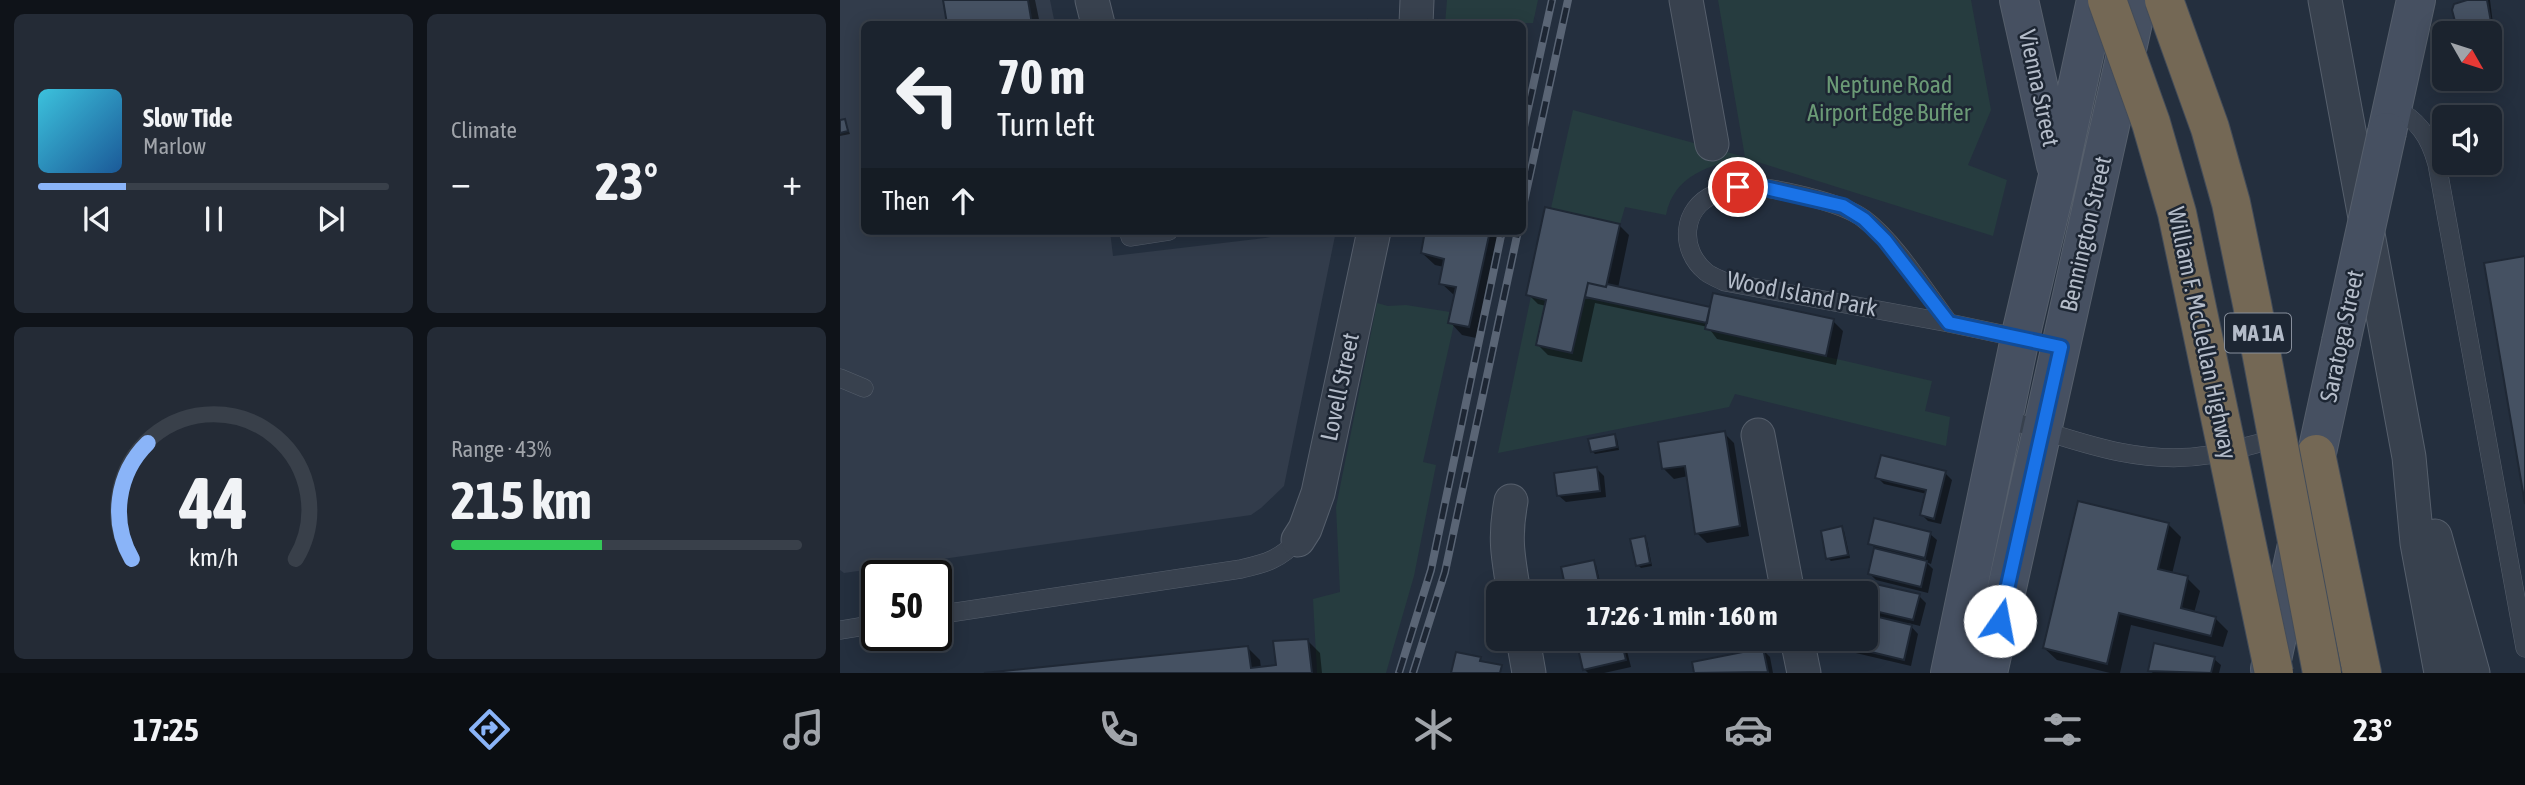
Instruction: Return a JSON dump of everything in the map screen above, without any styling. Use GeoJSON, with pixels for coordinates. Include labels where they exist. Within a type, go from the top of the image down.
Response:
{"type":"FeatureCollection","features":[{"type":"Feature","properties":{"kind":"highway","name":"William F. McClellan Highway"},"geometry":{"type":"LineString","coordinates":[[2107,0],[2151,123],[2174,202],[2272,673]]}},
{"type":"Feature","properties":{"kind":"highway","name":"MA 1A"},"geometry":{"type":"LineString","coordinates":[[2164,0],[2210,128],[2231,203],[2322,673]]}},
{"type":"Feature","properties":{"kind":"highway"},"geometry":{"type":"LineString","coordinates":[[2316,454],[2362,673]]}},
{"type":"Feature","properties":{"kind":"main road","name":"Vienna Street"},"geometry":{"type":"LineString","coordinates":[[2019,0],[2058,176]]}},
{"type":"Feature","properties":{"kind":"main road","name":"Bennington Street"},"geometry":{"type":"LineString","coordinates":[[1950,673],[2020,338],[2096,0]]}},
{"type":"Feature","properties":{"kind":"main road","name":"Bennington Street"},"geometry":{"type":"LineString","coordinates":[[1989,673],[2138,0]]}},
{"type":"Feature","properties":{"kind":"main road","name":"Saratoga Street"},"geometry":{"type":"LineString","coordinates":[[2272,673],[2316,454],[2416,0]]}},
{"type":"Feature","properties":{"kind":"main road"},"geometry":{"type":"LineString","coordinates":[[1962,615],[2000,621]]}},
{"type":"Feature","properties":{"kind":"street"},"geometry":{"type":"LineString","coordinates":[[1092,0],[1097,21]]}},
{"type":"Feature","properties":{"kind":"street"},"geometry":{"type":"LineString","coordinates":[[1416,21],[1417,0]]}},
{"type":"Feature","properties":{"kind":"street"},"geometry":{"type":"LineString","coordinates":[[1686,0],[1712,145]]}},
{"type":"Feature","properties":{"kind":"street"},"geometry":{"type":"LineString","coordinates":[[2325,0],[2337,51],[2409,457],[2417,543],[2441,673]]}},
{"type":"Feature","properties":{"kind":"street","name":"Lovell Street"},"geometry":{"type":"LineString","coordinates":[[1298,540],[1309,520],[1318,493],[1373,235]]}},
{"type":"Feature","properties":{"kind":"street"},"geometry":{"type":"LineString","coordinates":[[1758,435],[1786,581]]}},
{"type":"Feature","properties":{"kind":"street"},"geometry":{"type":"LineString","coordinates":[[2409,457],[2435,536],[2473,673]]}},
{"type":"Feature","properties":{"kind":"street"},"geometry":{"type":"LineString","coordinates":[[1511,501],[1506,529],[1512,581]]}},
{"type":"Feature","properties":{"kind":"street"},"geometry":{"type":"LineString","coordinates":[[1525,651],[1529,673]]}},
{"type":"Feature","properties":{"kind":"lane"},"geometry":{"type":"LineString","coordinates":[[2390,120],[2410,116],[2428,139],[2435,156],[2525,648]]}},
{"type":"Feature","properties":{"kind":"lane","name":"Wood Island Park"},"geometry":{"type":"LineString","coordinates":[[1949,323],[1885,240],[1864,219],[1843,206],[1761,187],[1738,187],[1712,195],[1694,210],[1686,232],[1690,254],[1706,273],[1725,282],[1949,323],[2061,347]]}},
{"type":"Feature","properties":{"kind":"lane"},"geometry":{"type":"LineString","coordinates":[[840,377],[864,388]]}},
{"type":"Feature","properties":{"kind":"lane"},"geometry":{"type":"LineString","coordinates":[[2003,418],[2109,450],[2145,457],[2207,455],[2281,438]]}},
{"type":"Feature","properties":{"kind":"lane"},"geometry":{"type":"LineString","coordinates":[[952,613],[1241,569],[1270,562],[1287,552],[1298,540]]}},
{"type":"Feature","properties":{"kind":"lane"},"geometry":{"type":"LineString","coordinates":[[840,629],[861,626]]}},
{"type":"Feature","properties":{"kind":"shaded area"},"geometry":{"type":"Polygon","coordinates":[[[840,0],[1050,0],[1054,21],[861,21],[861,235],[1110,235],[1113,256],[1280,235],[1335,235],[1284,486],[1251,515],[935,560],[861,560],[861,571],[844,573],[840,570],[840,0]]]}},
{"type":"Feature","properties":{"kind":"green space"},"geometry":{"type":"Polygon","coordinates":[[[1447,0],[1538,0],[1533,23],[1445,21],[1447,0]]]}},
{"type":"Feature","properties":{"kind":"green space","name":"Neptune Road Airport Edge Buffer"},"geometry":{"type":"Polygon","coordinates":[[[1718,0],[1971,0],[1991,110],[1968,165],[2007,180],[1993,236],[1745,158],[1719,164],[1685,181],[1670,201],[1666,215],[1625,207],[1620,224],[1551,208],[1573,110],[1745,157],[1718,0]]]}},
{"type":"Feature","properties":{"kind":"green space"},"geometry":{"type":"Polygon","coordinates":[[[1531,296],[1546,300],[1536,345],[1572,353],[1585,297],[1707,323],[1706,329],[1932,381],[1925,411],[1950,417],[1946,446],[1735,394],[1729,407],[1498,453],[1531,296]]]}},
{"type":"Feature","properties":{"kind":"green space"},"geometry":{"type":"Polygon","coordinates":[[[1377,303],[1450,312],[1448,322],[1454,324],[1423,462],[1436,465],[1414,576],[1386,673],[1317,673],[1313,599],[1340,592],[1336,507],[1377,303]]]}},
{"type":"Feature","properties":{"kind":"building"},"geometry":{"type":"Polygon","coordinates":[[[943,0],[1028,0],[1032,21],[946,21],[943,0]]]}},
{"type":"Feature","properties":{"kind":"building"},"geometry":{"type":"Polygon","coordinates":[[[2467,0],[2487,0],[2491,21],[2455,21],[2452,10],[2454,4],[2467,0]]]}},
{"type":"Feature","properties":{"kind":"building"},"geometry":{"type":"Polygon","coordinates":[[[845,119],[848,131],[840,133],[840,120],[845,119]]]}},
{"type":"Feature","properties":{"kind":"building"},"geometry":{"type":"Polygon","coordinates":[[[1545,207],[1620,224],[1606,287],[1588,283],[1572,353],[1536,345],[1546,300],[1526,295],[1545,207]]]}},
{"type":"Feature","properties":{"kind":"building"},"geometry":{"type":"Polygon","coordinates":[[[1424,235],[1489,235],[1469,327],[1448,323],[1456,287],[1439,284],[1444,259],[1421,253],[1424,235]]]}},
{"type":"Feature","properties":{"kind":"building"},"geometry":{"type":"Polygon","coordinates":[[[2525,256],[2525,504],[2484,263],[2525,256]]]}},
{"type":"Feature","properties":{"kind":"building"},"geometry":{"type":"Polygon","coordinates":[[[1588,283],[1606,287],[1607,284],[1710,307],[1707,323],[1585,297],[1588,283]]]}},
{"type":"Feature","properties":{"kind":"building"},"geometry":{"type":"Polygon","coordinates":[[[1713,293],[1834,319],[1826,356],[1705,329],[1713,293]]]}},
{"type":"Feature","properties":{"kind":"building"},"geometry":{"type":"Polygon","coordinates":[[[1725,431],[1740,526],[1695,534],[1685,466],[1662,469],[1658,442],[1725,431]]]}},
{"type":"Feature","properties":{"kind":"building"},"geometry":{"type":"Polygon","coordinates":[[[1615,434],[1617,447],[1591,452],[1588,439],[1615,434]]]}},
{"type":"Feature","properties":{"kind":"building"},"geometry":{"type":"Polygon","coordinates":[[[1881,455],[1946,471],[1934,519],[1920,515],[1926,490],[1875,478],[1881,455]]]}},
{"type":"Feature","properties":{"kind":"building"},"geometry":{"type":"Polygon","coordinates":[[[1597,467],[1600,491],[1557,496],[1554,473],[1597,467]]]}},
{"type":"Feature","properties":{"kind":"building"},"geometry":{"type":"Polygon","coordinates":[[[2078,501],[2169,523],[2158,569],[2188,576],[2181,608],[2216,617],[2211,636],[2119,613],[2107,664],[2043,648],[2078,501]]]}},
{"type":"Feature","properties":{"kind":"building"},"geometry":{"type":"Polygon","coordinates":[[[1874,518],[1931,532],[1925,558],[1868,544],[1874,518]]]}},
{"type":"Feature","properties":{"kind":"building"},"geometry":{"type":"Polygon","coordinates":[[[1842,526],[1848,555],[1826,559],[1821,531],[1842,526]]]}},
{"type":"Feature","properties":{"kind":"building"},"geometry":{"type":"Polygon","coordinates":[[[1645,536],[1650,563],[1636,566],[1630,539],[1645,536]]]}},
{"type":"Feature","properties":{"kind":"building"},"geometry":{"type":"Polygon","coordinates":[[[1874,548],[1927,561],[1921,587],[1868,574],[1874,548]]]}},
{"type":"Feature","properties":{"kind":"building"},"geometry":{"type":"Polygon","coordinates":[[[1594,560],[1599,581],[1564,581],[1561,567],[1594,560]]]}},
{"type":"Feature","properties":{"kind":"building"},"geometry":{"type":"Polygon","coordinates":[[[1878,585],[1920,594],[1913,620],[1878,612],[1878,585]]]}},
{"type":"Feature","properties":{"kind":"building"},"geometry":{"type":"Polygon","coordinates":[[[1878,617],[1912,625],[1904,660],[1867,651],[1878,651],[1878,617]]]}},
{"type":"Feature","properties":{"kind":"building"},"geometry":{"type":"Polygon","coordinates":[[[1308,639],[1312,673],[984,673],[1248,646],[1251,668],[1276,665],[1273,641],[1308,639]]]}},
{"type":"Feature","properties":{"kind":"building"},"geometry":{"type":"Polygon","coordinates":[[[2154,643],[2215,657],[2211,673],[2148,671],[2154,643]]]}},
{"type":"Feature","properties":{"kind":"building"},"geometry":{"type":"Polygon","coordinates":[[[1579,651],[1624,651],[1626,660],[1583,670],[1579,651]]]}},
{"type":"Feature","properties":{"kind":"building"},"geometry":{"type":"Polygon","coordinates":[[[1748,651],[1764,651],[1768,672],[1694,673],[1692,662],[1748,651]]]}},
{"type":"Feature","properties":{"kind":"building"},"geometry":{"type":"Polygon","coordinates":[[[1456,652],[1481,657],[1480,661],[1502,665],[1500,673],[1451,673],[1456,652]]]}},
{"type":"Feature","properties":{"kind":"railway"},"geometry":{"type":"LineString","coordinates":[[1526,118],[1552,0]]}},
{"type":"Feature","properties":{"kind":"railway"},"geometry":{"type":"LineString","coordinates":[[1526,193],[1568,0]]}},
{"type":"Feature","properties":{"kind":"railway"},"geometry":{"type":"LineString","coordinates":[[1399,673],[1431,570],[1501,235]]}},
{"type":"Feature","properties":{"kind":"railway"},"geometry":{"type":"LineString","coordinates":[[1413,673],[1445,572],[1517,235]]}},
{"type":"Feature","properties":{"kind":"route"},"geometry":{"type":"LineString","coordinates":[[1738,187],[1761,187],[1843,206],[1864,219],[1885,240],[1949,323],[2061,347],[2000,621]]}}]}
